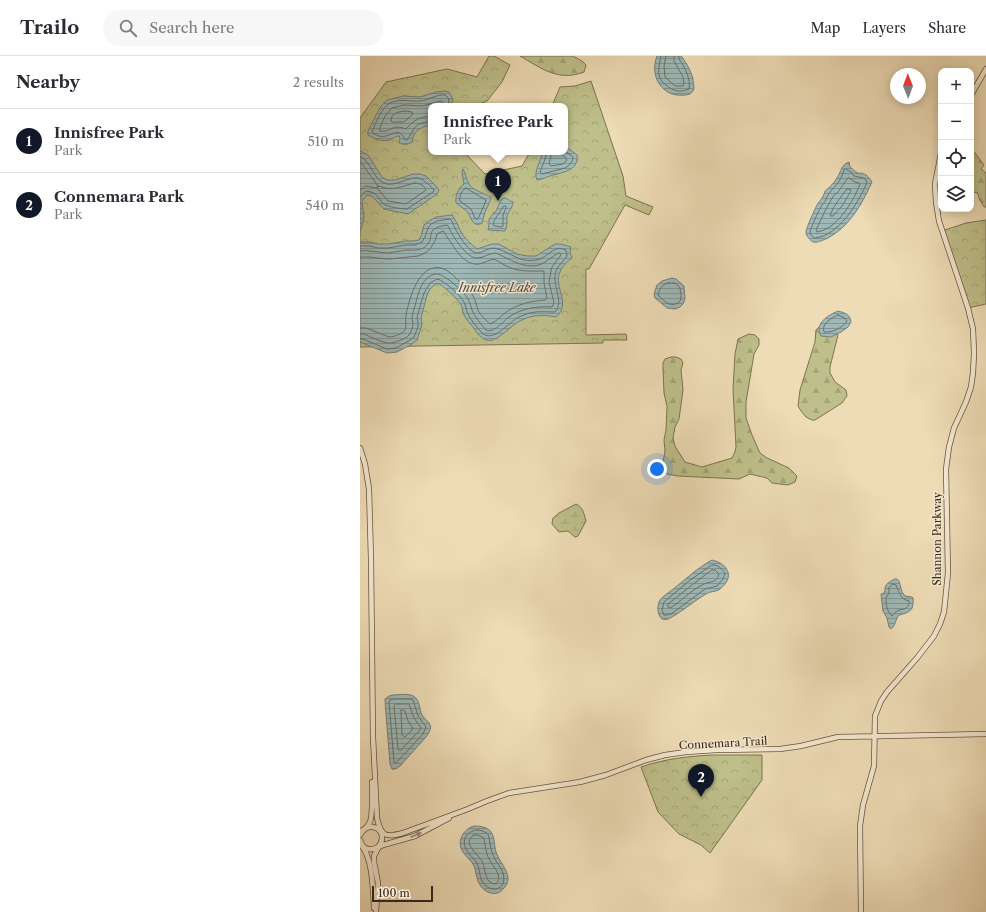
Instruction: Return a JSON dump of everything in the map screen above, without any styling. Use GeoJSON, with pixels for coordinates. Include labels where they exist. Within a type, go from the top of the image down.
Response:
{"type":"FeatureCollection","features":[{"type":"Feature","properties":{"kind":"street"},"geometry":{"type":"LineString","coordinates":[[974,89],[986,69]]}},
{"type":"Feature","properties":{"kind":"street","name":"Shannon Parkway"},"geometry":{"type":"LineString","coordinates":[[861,912],[860,826],[863,805],[874,766],[876,716],[881,701],[887,692],[934,636],[944,612],[948,573],[946,469],[949,447],[954,428],[966,402],[974,373],[973,329],[968,308],[939,221],[935,184],[938,169]]}},
{"type":"Feature","properties":{"kind":"street"},"geometry":{"type":"LineString","coordinates":[[360,448],[365,464],[369,489],[373,737],[376,810],[382,839],[381,844],[376,851],[374,860],[378,883],[375,912]]}},
{"type":"Feature","properties":{"kind":"street","name":"Connemara Trail"},"geometry":{"type":"LineString","coordinates":[[362,831],[372,827],[377,828],[382,833],[392,836],[509,793],[580,782],[665,755],[701,751],[780,749],[801,746],[838,737],[986,734]]}},
{"type":"Feature","properties":{"kind":"street"},"geometry":{"type":"LineString","coordinates":[[360,835],[370,822],[373,737]]}},
{"type":"Feature","properties":{"kind":"street","name":"Connemara Trail"},"geometry":{"type":"LineString","coordinates":[[379,847],[415,836],[468,809]]}},
{"type":"Feature","properties":{"kind":"street"},"geometry":{"type":"LineString","coordinates":[[360,840],[369,860],[375,912]]}},
{"type":"Feature","properties":{"kind":"street"},"geometry":{"type":"LineString","coordinates":[[361,845],[370,850],[379,847]]}},
{"type":"Feature","properties":{"kind":"green space"},"geometry":{"type":"Polygon","coordinates":[[[489,56],[494,56],[510,65],[502,82],[487,101],[482,103],[428,103],[428,155],[467,155],[485,174],[522,166],[528,155],[568,155],[568,103],[553,103],[560,87],[575,86],[591,81],[623,176],[626,196],[653,207],[649,215],[625,205],[589,269],[586,269],[586,335],[626,334],[627,340],[603,340],[603,343],[360,347],[360,118],[386,82],[447,69],[477,77],[489,56]]]}},
{"type":"Feature","properties":{"kind":"green space"},"geometry":{"type":"Polygon","coordinates":[[[520,56],[573,56],[586,65],[584,72],[575,75],[558,74],[543,69],[520,56]]]}},
{"type":"Feature","properties":{"kind":"green space"},"geometry":{"type":"Polygon","coordinates":[[[974,152],[984,165],[981,169],[986,175],[986,207],[984,207],[981,202],[978,193],[974,192],[974,152]]]}},
{"type":"Feature","properties":{"kind":"green space"},"geometry":{"type":"Polygon","coordinates":[[[986,220],[986,304],[968,308],[942,231],[966,223],[986,220]]]}},
{"type":"Feature","properties":{"kind":"green space"},"geometry":{"type":"Polygon","coordinates":[[[819,327],[832,329],[838,335],[830,367],[830,373],[835,382],[846,390],[847,396],[842,403],[815,420],[812,420],[806,417],[798,406],[800,390],[815,342],[816,330],[819,327]]]}},
{"type":"Feature","properties":{"kind":"green space"},"geometry":{"type":"Polygon","coordinates":[[[749,334],[755,335],[759,339],[759,345],[754,354],[746,402],[746,418],[760,453],[767,458],[789,468],[797,476],[795,482],[788,485],[772,483],[767,478],[750,474],[739,479],[678,476],[667,474],[664,471],[663,462],[665,451],[664,440],[667,406],[664,393],[663,363],[665,359],[676,357],[681,359],[683,363],[681,370],[683,390],[679,419],[675,427],[673,438],[675,446],[685,462],[702,467],[732,458],[735,452],[733,389],[735,354],[738,339],[749,334]]]}},
{"type":"Feature","properties":{"kind":"green space"},"geometry":{"type":"Polygon","coordinates":[[[576,504],[582,509],[586,521],[578,536],[575,537],[568,531],[559,532],[552,524],[553,518],[559,513],[576,504]]]}},
{"type":"Feature","properties":{"kind":"green space"},"geometry":{"type":"Polygon","coordinates":[[[714,755],[762,755],[762,780],[710,853],[701,845],[679,834],[658,812],[641,767],[677,758],[714,755]]]}},
{"type":"Feature","properties":{"kind":"water"},"geometry":{"type":"Polygon","coordinates":[[[657,56],[682,57],[689,68],[693,79],[694,88],[691,93],[687,95],[677,95],[670,93],[659,84],[655,71],[657,56]]]}},
{"type":"Feature","properties":{"kind":"water"},"geometry":{"type":"Polygon","coordinates":[[[436,92],[449,92],[453,99],[452,103],[428,103],[428,125],[416,132],[412,142],[409,144],[399,143],[399,136],[384,141],[368,135],[368,131],[378,111],[387,100],[403,96],[420,97],[436,92]]]}},
{"type":"Feature","properties":{"kind":"water"},"geometry":{"type":"Polygon","coordinates":[[[568,148],[577,155],[576,164],[570,170],[537,180],[537,170],[542,155],[568,155],[568,148]]]}},
{"type":"Feature","properties":{"kind":"water"},"geometry":{"type":"Polygon","coordinates":[[[360,151],[368,155],[382,177],[387,180],[395,180],[413,174],[420,174],[426,176],[435,185],[439,190],[437,194],[408,214],[384,209],[372,196],[367,195],[362,201],[364,216],[360,232],[360,151]]]}},
{"type":"Feature","properties":{"kind":"water"},"geometry":{"type":"Polygon","coordinates":[[[849,162],[850,167],[856,172],[869,177],[872,182],[864,198],[849,221],[828,238],[819,242],[813,242],[807,236],[807,227],[825,191],[832,185],[843,167],[849,162]]]}},
{"type":"Feature","properties":{"kind":"water"},"geometry":{"type":"Polygon","coordinates":[[[463,169],[467,181],[475,190],[491,197],[482,223],[479,224],[475,224],[467,212],[456,203],[457,192],[464,184],[463,169]]]}},
{"type":"Feature","properties":{"kind":"water"},"geometry":{"type":"Polygon","coordinates":[[[507,198],[513,202],[507,216],[507,226],[505,231],[488,230],[489,219],[496,211],[501,200],[507,198]]]}},
{"type":"Feature","properties":{"kind":"water","name":"Innisfree Lake"},"geometry":{"type":"Polygon","coordinates":[[[452,215],[463,235],[477,249],[492,244],[499,244],[517,254],[536,256],[555,244],[571,247],[570,252],[572,258],[562,268],[558,278],[562,301],[560,312],[556,317],[530,317],[515,324],[495,339],[485,340],[480,336],[464,315],[461,304],[446,289],[437,283],[430,289],[427,295],[421,318],[421,328],[417,340],[412,344],[397,352],[387,353],[360,342],[360,241],[388,244],[419,240],[424,225],[429,221],[436,217],[452,215]]]}},
{"type":"Feature","properties":{"kind":"water"},"geometry":{"type":"Polygon","coordinates":[[[672,278],[676,279],[684,286],[685,299],[680,307],[675,309],[667,308],[655,298],[654,294],[657,285],[662,281],[672,278]]]}},
{"type":"Feature","properties":{"kind":"water"},"geometry":{"type":"Polygon","coordinates":[[[838,311],[845,313],[850,317],[851,322],[848,327],[831,337],[821,336],[819,327],[823,321],[838,311]]]}},
{"type":"Feature","properties":{"kind":"water"},"geometry":{"type":"Polygon","coordinates":[[[712,560],[723,565],[728,571],[726,583],[719,590],[709,592],[671,618],[665,620],[662,619],[658,609],[661,599],[696,570],[712,560]]]}},
{"type":"Feature","properties":{"kind":"water"},"geometry":{"type":"Polygon","coordinates":[[[895,579],[899,581],[902,592],[905,596],[913,598],[913,606],[906,613],[899,615],[891,629],[883,611],[881,594],[884,593],[888,583],[895,579]]]}},
{"type":"Feature","properties":{"kind":"water"},"geometry":{"type":"Polygon","coordinates":[[[403,694],[415,697],[422,715],[429,722],[430,727],[430,731],[426,737],[396,769],[392,769],[390,764],[385,701],[385,699],[389,696],[403,694]]]}},
{"type":"Feature","properties":{"kind":"water"},"geometry":{"type":"Polygon","coordinates":[[[474,826],[490,830],[493,836],[496,852],[506,870],[508,879],[507,884],[497,893],[490,893],[480,885],[473,864],[461,848],[460,844],[462,836],[467,830],[474,826]]]}},
{"type":"Feature","properties":{"kind":"place","name":"Innisfree Park"},"geometry":{"type":"Point","coordinates":[498,201]}},
{"type":"Feature","properties":{"kind":"place","name":"Connemara Park"},"geometry":{"type":"Point","coordinates":[701,797]}}]}
